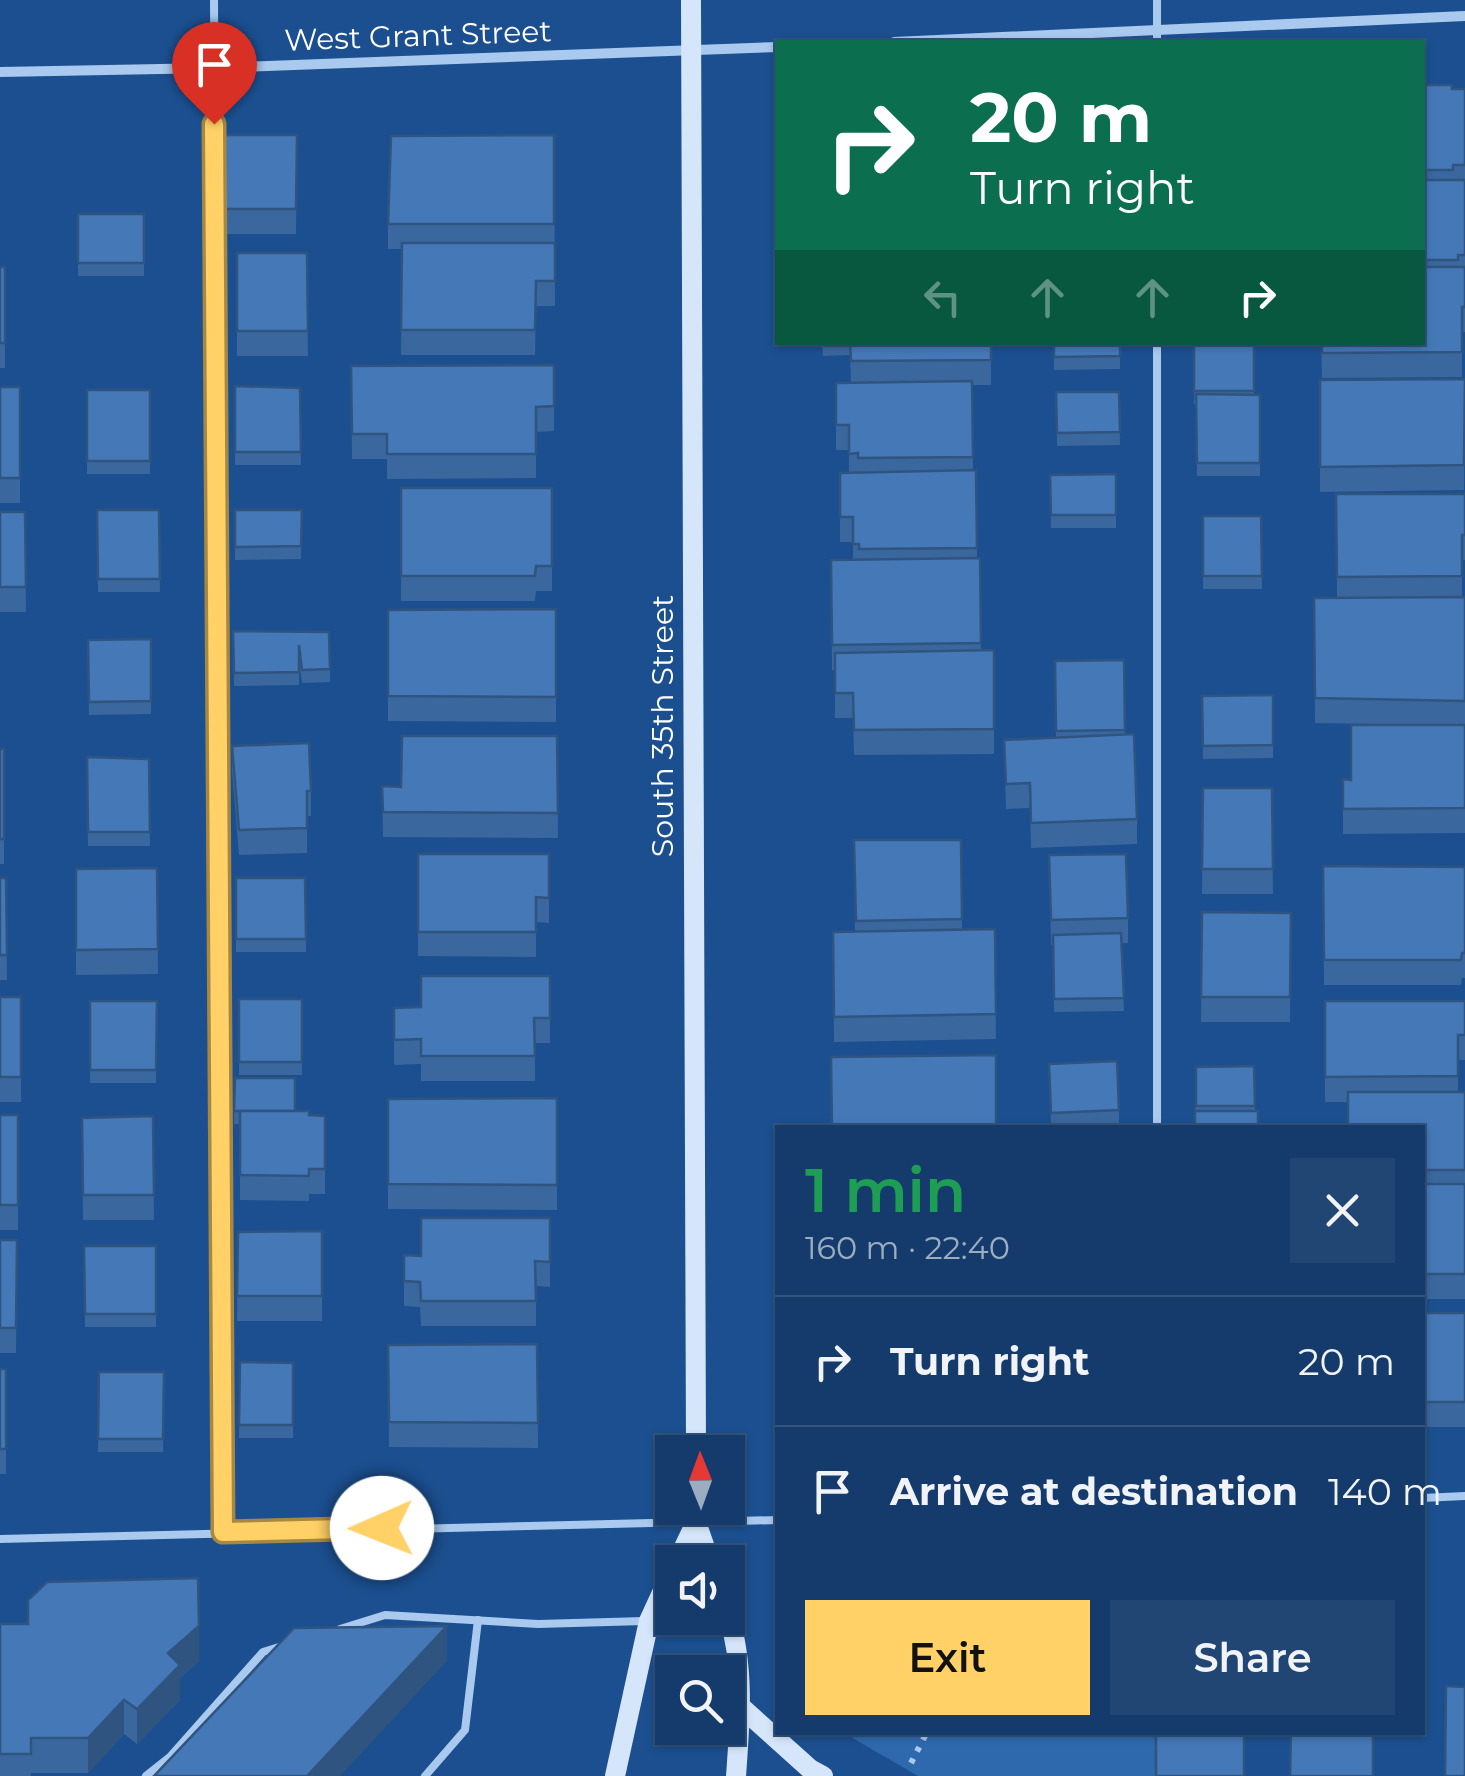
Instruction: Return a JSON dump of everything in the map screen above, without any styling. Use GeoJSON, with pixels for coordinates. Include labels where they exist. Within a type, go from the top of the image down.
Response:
{"type":"FeatureCollection","features":[{"type":"Feature","properties":{"kind":"main road","name":"South 35th Street"},"geometry":{"type":"LineString","coordinates":[[691,0],[696,1435]]}},
{"type":"Feature","properties":{"kind":"main road"},"geometry":{"type":"LineString","coordinates":[[615,1776],[655,1608]]}},
{"type":"Feature","properties":{"kind":"main road"},"geometry":{"type":"LineString","coordinates":[[745,1711],[823,1776]]}},
{"type":"Feature","properties":{"kind":"main road"},"geometry":{"type":"LineString","coordinates":[[736,1776],[738,1745]]}},
{"type":"Feature","properties":{"kind":"street"},"geometry":{"type":"LineString","coordinates":[[999,40],[1157,37],[1465,16]]}},
{"type":"Feature","properties":{"kind":"street","name":"West Grant Street"},"geometry":{"type":"LineString","coordinates":[[0,72],[775,47]]}},
{"type":"Feature","properties":{"kind":"lane"},"geometry":{"type":"LineString","coordinates":[[214,0],[223,1532]]}},
{"type":"Feature","properties":{"kind":"lane"},"geometry":{"type":"LineString","coordinates":[[1157,0],[1157,37]]}},
{"type":"Feature","properties":{"kind":"lane"},"geometry":{"type":"LineString","coordinates":[[1157,345],[1157,1125]]}},
{"type":"Feature","properties":{"kind":"lane"},"geometry":{"type":"LineString","coordinates":[[1425,1498],[1465,1496]]}},
{"type":"Feature","properties":{"kind":"lane"},"geometry":{"type":"LineString","coordinates":[[0,1539],[655,1516]]}},
{"type":"Feature","properties":{"kind":"lane"},"geometry":{"type":"LineString","coordinates":[[745,1518],[775,1520]]}},
{"type":"Feature","properties":{"kind":"lane"},"geometry":{"type":"LineString","coordinates":[[333,1631],[385,1615],[538,1624],[649,1621]]}},
{"type":"Feature","properties":{"kind":"lane"},"geometry":{"type":"LineString","coordinates":[[425,1776],[466,1730],[478,1620]]}},
{"type":"Feature","properties":{"kind":"lane"},"geometry":{"type":"LineString","coordinates":[[146,1776],[170,1757],[263,1652],[298,1642]]}},
{"type":"Feature","properties":{"kind":"path"},"geometry":{"type":"LineString","coordinates":[[911,1763],[926,1735]]}},
{"type":"Feature","properties":{"kind":"shaded area"},"geometry":{"type":"Polygon","coordinates":[[[847,1735],[1161,1735],[1162,1776],[918,1776],[847,1735]]]}},
{"type":"Feature","properties":{"kind":"building"},"geometry":{"type":"Polygon","coordinates":[[[1425,85],[1465,89],[1465,165],[1453,165],[1453,170],[1425,170],[1425,85]]]}},
{"type":"Feature","properties":{"kind":"building"},"geometry":{"type":"Polygon","coordinates":[[[225,135],[297,135],[296,209],[225,209],[225,135]]]}},
{"type":"Feature","properties":{"kind":"building"},"geometry":{"type":"Polygon","coordinates":[[[554,135],[554,224],[388,224],[391,136],[554,135]]]}},
{"type":"Feature","properties":{"kind":"building"},"geometry":{"type":"Polygon","coordinates":[[[1425,180],[1465,180],[1465,255],[1458,255],[1458,260],[1425,260],[1425,180]]]}},
{"type":"Feature","properties":{"kind":"building"},"geometry":{"type":"Polygon","coordinates":[[[78,214],[144,214],[144,263],[78,263],[78,214]]]}},
{"type":"Feature","properties":{"kind":"building"},"geometry":{"type":"Polygon","coordinates":[[[402,243],[555,243],[555,281],[536,281],[535,330],[401,330],[402,243]]]}},
{"type":"Feature","properties":{"kind":"building"},"geometry":{"type":"Polygon","coordinates":[[[237,253],[307,253],[308,331],[237,331],[237,253]]]}},
{"type":"Feature","properties":{"kind":"building"},"geometry":{"type":"Polygon","coordinates":[[[0,267],[5,267],[5,343],[0,343],[0,267]]]}},
{"type":"Feature","properties":{"kind":"building"},"geometry":{"type":"Polygon","coordinates":[[[1425,267],[1465,267],[1462,352],[1322,353],[1322,345],[1425,345],[1425,267]]]}},
{"type":"Feature","properties":{"kind":"building"},"geometry":{"type":"Polygon","coordinates":[[[850,345],[991,345],[991,360],[851,361],[850,345]]]}},
{"type":"Feature","properties":{"kind":"building"},"geometry":{"type":"Polygon","coordinates":[[[1054,345],[1120,345],[1120,356],[1054,357],[1054,345]]]}},
{"type":"Feature","properties":{"kind":"building"},"geometry":{"type":"Polygon","coordinates":[[[1194,345],[1254,345],[1254,391],[1194,391],[1194,345]]]}},
{"type":"Feature","properties":{"kind":"building"},"geometry":{"type":"Polygon","coordinates":[[[554,365],[554,406],[536,407],[536,454],[387,454],[387,434],[352,434],[351,366],[554,365]]]}},
{"type":"Feature","properties":{"kind":"building"},"geometry":{"type":"Polygon","coordinates":[[[1465,379],[1464,465],[1320,467],[1320,380],[1465,379]]]}},
{"type":"Feature","properties":{"kind":"building"},"geometry":{"type":"Polygon","coordinates":[[[972,381],[973,457],[858,458],[858,453],[849,454],[849,425],[836,425],[836,383],[972,381]]]}},
{"type":"Feature","properties":{"kind":"building"},"geometry":{"type":"Polygon","coordinates":[[[235,386],[300,388],[301,452],[235,452],[235,386]]]}},
{"type":"Feature","properties":{"kind":"building"},"geometry":{"type":"Polygon","coordinates":[[[0,387],[20,387],[20,478],[0,478],[0,387]]]}},
{"type":"Feature","properties":{"kind":"building"},"geometry":{"type":"Polygon","coordinates":[[[87,390],[150,390],[150,461],[87,461],[87,390]]]}},
{"type":"Feature","properties":{"kind":"building"},"geometry":{"type":"Polygon","coordinates":[[[1056,392],[1119,392],[1120,432],[1057,433],[1056,392]]]}},
{"type":"Feature","properties":{"kind":"building"},"geometry":{"type":"Polygon","coordinates":[[[1196,394],[1260,395],[1260,463],[1197,463],[1196,394]]]}},
{"type":"Feature","properties":{"kind":"building"},"geometry":{"type":"Polygon","coordinates":[[[976,470],[977,548],[859,549],[859,544],[853,544],[853,517],[840,517],[840,473],[976,470]]]}},
{"type":"Feature","properties":{"kind":"building"},"geometry":{"type":"Polygon","coordinates":[[[1116,474],[1116,515],[1051,515],[1050,475],[1116,474]]]}},
{"type":"Feature","properties":{"kind":"building"},"geometry":{"type":"Polygon","coordinates":[[[401,488],[552,488],[552,566],[536,566],[535,576],[401,576],[401,488]]]}},
{"type":"Feature","properties":{"kind":"building"},"geometry":{"type":"Polygon","coordinates":[[[1336,494],[1465,494],[1462,576],[1337,577],[1336,494]]]}},
{"type":"Feature","properties":{"kind":"building"},"geometry":{"type":"Polygon","coordinates":[[[97,510],[159,510],[160,579],[98,579],[97,510]]]}},
{"type":"Feature","properties":{"kind":"building"},"geometry":{"type":"Polygon","coordinates":[[[235,510],[302,510],[301,546],[235,547],[235,510]]]}},
{"type":"Feature","properties":{"kind":"building"},"geometry":{"type":"Polygon","coordinates":[[[0,512],[25,512],[26,587],[0,587],[0,512]]]}},
{"type":"Feature","properties":{"kind":"building"},"geometry":{"type":"Polygon","coordinates":[[[1203,516],[1261,516],[1262,576],[1203,576],[1203,516]]]}},
{"type":"Feature","properties":{"kind":"building"},"geometry":{"type":"Polygon","coordinates":[[[980,558],[981,643],[832,645],[831,560],[980,558]]]}},
{"type":"Feature","properties":{"kind":"building"},"geometry":{"type":"Polygon","coordinates":[[[1465,597],[1465,701],[1315,698],[1314,598],[1465,597]]]}},
{"type":"Feature","properties":{"kind":"building"},"geometry":{"type":"Polygon","coordinates":[[[556,609],[556,697],[388,696],[388,610],[556,609]]]}},
{"type":"Feature","properties":{"kind":"building"},"geometry":{"type":"Polygon","coordinates":[[[233,631],[329,632],[330,669],[302,670],[299,645],[299,672],[234,673],[233,631]]]}},
{"type":"Feature","properties":{"kind":"building"},"geometry":{"type":"Polygon","coordinates":[[[151,639],[151,701],[89,702],[88,640],[151,639]]]}},
{"type":"Feature","properties":{"kind":"building"},"geometry":{"type":"Polygon","coordinates":[[[994,650],[994,729],[854,730],[853,693],[835,693],[835,653],[994,650]]]}},
{"type":"Feature","properties":{"kind":"building"},"geometry":{"type":"Polygon","coordinates":[[[1124,660],[1125,730],[1056,731],[1055,661],[1124,660]]]}},
{"type":"Feature","properties":{"kind":"building"},"geometry":{"type":"Polygon","coordinates":[[[1273,695],[1273,745],[1203,746],[1202,696],[1273,695]]]}},
{"type":"Feature","properties":{"kind":"building"},"geometry":{"type":"Polygon","coordinates":[[[1351,725],[1465,725],[1465,808],[1343,809],[1343,779],[1351,780],[1351,725]]]}},
{"type":"Feature","properties":{"kind":"building"},"geometry":{"type":"Polygon","coordinates":[[[1134,734],[1137,819],[1031,823],[1030,783],[1006,784],[1004,740],[1134,734]]]}},
{"type":"Feature","properties":{"kind":"building"},"geometry":{"type":"Polygon","coordinates":[[[402,736],[557,736],[558,813],[383,812],[382,786],[401,787],[402,736]]]}},
{"type":"Feature","properties":{"kind":"building"},"geometry":{"type":"Polygon","coordinates":[[[309,743],[311,791],[307,791],[307,828],[239,830],[232,746],[309,743]]]}},
{"type":"Feature","properties":{"kind":"building"},"geometry":{"type":"Polygon","coordinates":[[[0,749],[4,749],[4,839],[0,839],[0,749]]]}},
{"type":"Feature","properties":{"kind":"building"},"geometry":{"type":"Polygon","coordinates":[[[87,757],[149,759],[150,832],[88,832],[87,757]]]}},
{"type":"Feature","properties":{"kind":"building"},"geometry":{"type":"Polygon","coordinates":[[[1203,788],[1272,788],[1273,869],[1202,869],[1203,788]]]}},
{"type":"Feature","properties":{"kind":"building"},"geometry":{"type":"Polygon","coordinates":[[[854,840],[961,840],[962,919],[856,921],[854,840]]]}},
{"type":"Feature","properties":{"kind":"building"},"geometry":{"type":"Polygon","coordinates":[[[418,854],[549,854],[549,898],[536,897],[536,932],[418,932],[418,854]]]}},
{"type":"Feature","properties":{"kind":"building"},"geometry":{"type":"Polygon","coordinates":[[[1126,854],[1128,918],[1051,920],[1049,855],[1126,854]]]}},
{"type":"Feature","properties":{"kind":"building"},"geometry":{"type":"Polygon","coordinates":[[[1323,866],[1465,867],[1465,953],[1461,960],[1324,960],[1323,866]]]}},
{"type":"Feature","properties":{"kind":"building"},"geometry":{"type":"Polygon","coordinates":[[[157,868],[158,949],[76,950],[76,869],[157,868]]]}},
{"type":"Feature","properties":{"kind":"building"},"geometry":{"type":"Polygon","coordinates":[[[0,878],[6,878],[7,955],[0,955],[0,878]]]}},
{"type":"Feature","properties":{"kind":"building"},"geometry":{"type":"Polygon","coordinates":[[[236,878],[305,878],[306,939],[236,939],[236,878]]]}},
{"type":"Feature","properties":{"kind":"building"},"geometry":{"type":"Polygon","coordinates":[[[1202,912],[1291,913],[1290,997],[1201,997],[1202,912]]]}},
{"type":"Feature","properties":{"kind":"building"},"geometry":{"type":"Polygon","coordinates":[[[995,929],[996,1014],[834,1017],[833,932],[995,929]]]}},
{"type":"Feature","properties":{"kind":"building"},"geometry":{"type":"Polygon","coordinates":[[[1121,933],[1124,998],[1054,999],[1053,935],[1121,933]]]}},
{"type":"Feature","properties":{"kind":"building"},"geometry":{"type":"Polygon","coordinates":[[[421,976],[550,976],[550,1018],[534,1018],[535,1056],[421,1056],[421,1039],[394,1040],[394,1008],[421,1007],[421,976]]]}},
{"type":"Feature","properties":{"kind":"building"},"geometry":{"type":"Polygon","coordinates":[[[0,997],[21,997],[21,1077],[0,1077],[0,997]]]}},
{"type":"Feature","properties":{"kind":"building"},"geometry":{"type":"Polygon","coordinates":[[[239,999],[302,999],[302,1062],[239,1062],[239,999]]]}},
{"type":"Feature","properties":{"kind":"building"},"geometry":{"type":"Polygon","coordinates":[[[90,1001],[157,1001],[156,1070],[90,1070],[90,1001]]]}},
{"type":"Feature","properties":{"kind":"building"},"geometry":{"type":"Polygon","coordinates":[[[1325,1001],[1465,1001],[1465,1035],[1458,1035],[1458,1076],[1325,1077],[1325,1001]]]}},
{"type":"Feature","properties":{"kind":"building"},"geometry":{"type":"Polygon","coordinates":[[[996,1055],[996,1125],[832,1125],[831,1057],[996,1055]]]}},
{"type":"Feature","properties":{"kind":"building"},"geometry":{"type":"Polygon","coordinates":[[[1117,1061],[1119,1110],[1051,1113],[1049,1064],[1117,1061]]]}},
{"type":"Feature","properties":{"kind":"building"},"geometry":{"type":"Polygon","coordinates":[[[1254,1066],[1255,1106],[1196,1106],[1196,1067],[1254,1066]]]}},
{"type":"Feature","properties":{"kind":"building"},"geometry":{"type":"Polygon","coordinates":[[[235,1078],[295,1078],[295,1111],[234,1111],[235,1078]]]}},
{"type":"Feature","properties":{"kind":"building"},"geometry":{"type":"Polygon","coordinates":[[[1348,1092],[1465,1092],[1465,1170],[1425,1170],[1425,1125],[1348,1125],[1348,1092]]]}},
{"type":"Feature","properties":{"kind":"building"},"geometry":{"type":"Polygon","coordinates":[[[557,1098],[557,1185],[388,1184],[388,1099],[557,1098]]]}},
{"type":"Feature","properties":{"kind":"building"},"geometry":{"type":"Polygon","coordinates":[[[240,1111],[309,1111],[309,1115],[325,1116],[325,1169],[309,1169],[309,1176],[240,1175],[240,1111]]]}},
{"type":"Feature","properties":{"kind":"building"},"geometry":{"type":"Polygon","coordinates":[[[1195,1111],[1258,1111],[1258,1125],[1195,1125],[1195,1111]]]}},
{"type":"Feature","properties":{"kind":"building"},"geometry":{"type":"Polygon","coordinates":[[[0,1115],[18,1115],[18,1205],[0,1205],[0,1115]]]}},
{"type":"Feature","properties":{"kind":"building"},"geometry":{"type":"Polygon","coordinates":[[[153,1116],[154,1195],[83,1195],[82,1118],[153,1116]]]}},
{"type":"Feature","properties":{"kind":"building"},"geometry":{"type":"Polygon","coordinates":[[[1425,1184],[1465,1184],[1465,1274],[1425,1274],[1425,1184]]]}},
{"type":"Feature","properties":{"kind":"building"},"geometry":{"type":"Polygon","coordinates":[[[421,1218],[550,1218],[550,1262],[535,1261],[536,1301],[421,1301],[420,1282],[404,1281],[404,1255],[421,1256],[421,1218]]]}},
{"type":"Feature","properties":{"kind":"building"},"geometry":{"type":"Polygon","coordinates":[[[322,1231],[322,1296],[237,1296],[238,1232],[322,1231]]]}},
{"type":"Feature","properties":{"kind":"building"},"geometry":{"type":"Polygon","coordinates":[[[0,1240],[17,1240],[16,1328],[0,1328],[0,1240]]]}},
{"type":"Feature","properties":{"kind":"building"},"geometry":{"type":"Polygon","coordinates":[[[84,1246],[156,1246],[156,1314],[85,1314],[84,1246]]]}},
{"type":"Feature","properties":{"kind":"building"},"geometry":{"type":"Polygon","coordinates":[[[1425,1313],[1465,1313],[1465,1402],[1425,1402],[1425,1313]]]}},
{"type":"Feature","properties":{"kind":"building"},"geometry":{"type":"Polygon","coordinates":[[[537,1344],[538,1423],[389,1422],[388,1345],[537,1344]]]}},
{"type":"Feature","properties":{"kind":"building"},"geometry":{"type":"Polygon","coordinates":[[[240,1362],[293,1363],[293,1425],[239,1425],[240,1362]]]}},
{"type":"Feature","properties":{"kind":"building"},"geometry":{"type":"Polygon","coordinates":[[[0,1369],[6,1369],[6,1449],[0,1449],[0,1369]]]}},
{"type":"Feature","properties":{"kind":"building"},"geometry":{"type":"Polygon","coordinates":[[[99,1372],[164,1372],[163,1439],[98,1439],[99,1372]]]}},
{"type":"Feature","properties":{"kind":"building"},"geometry":{"type":"Polygon","coordinates":[[[198,1578],[199,1626],[168,1653],[180,1665],[137,1709],[124,1700],[88,1738],[31,1738],[31,1754],[0,1754],[0,1624],[28,1624],[28,1600],[47,1582],[198,1578]]]}},
{"type":"Feature","properties":{"kind":"building"},"geometry":{"type":"Polygon","coordinates":[[[447,1626],[307,1776],[154,1776],[294,1628],[447,1626]]]}},
{"type":"Feature","properties":{"kind":"building"},"geometry":{"type":"Polygon","coordinates":[[[1446,1686],[1465,1687],[1465,1776],[1445,1776],[1446,1686]]]}},
{"type":"Feature","properties":{"kind":"building"},"geometry":{"type":"Polygon","coordinates":[[[1156,1735],[1244,1735],[1244,1776],[1156,1776],[1156,1735]]]}},
{"type":"Feature","properties":{"kind":"building"},"geometry":{"type":"Polygon","coordinates":[[[1291,1735],[1373,1735],[1373,1776],[1290,1776],[1291,1735]]]}},
{"type":"Feature","properties":{"kind":"route"},"geometry":{"type":"LineString","coordinates":[[214,124],[223,1532],[382,1528]]}}]}
